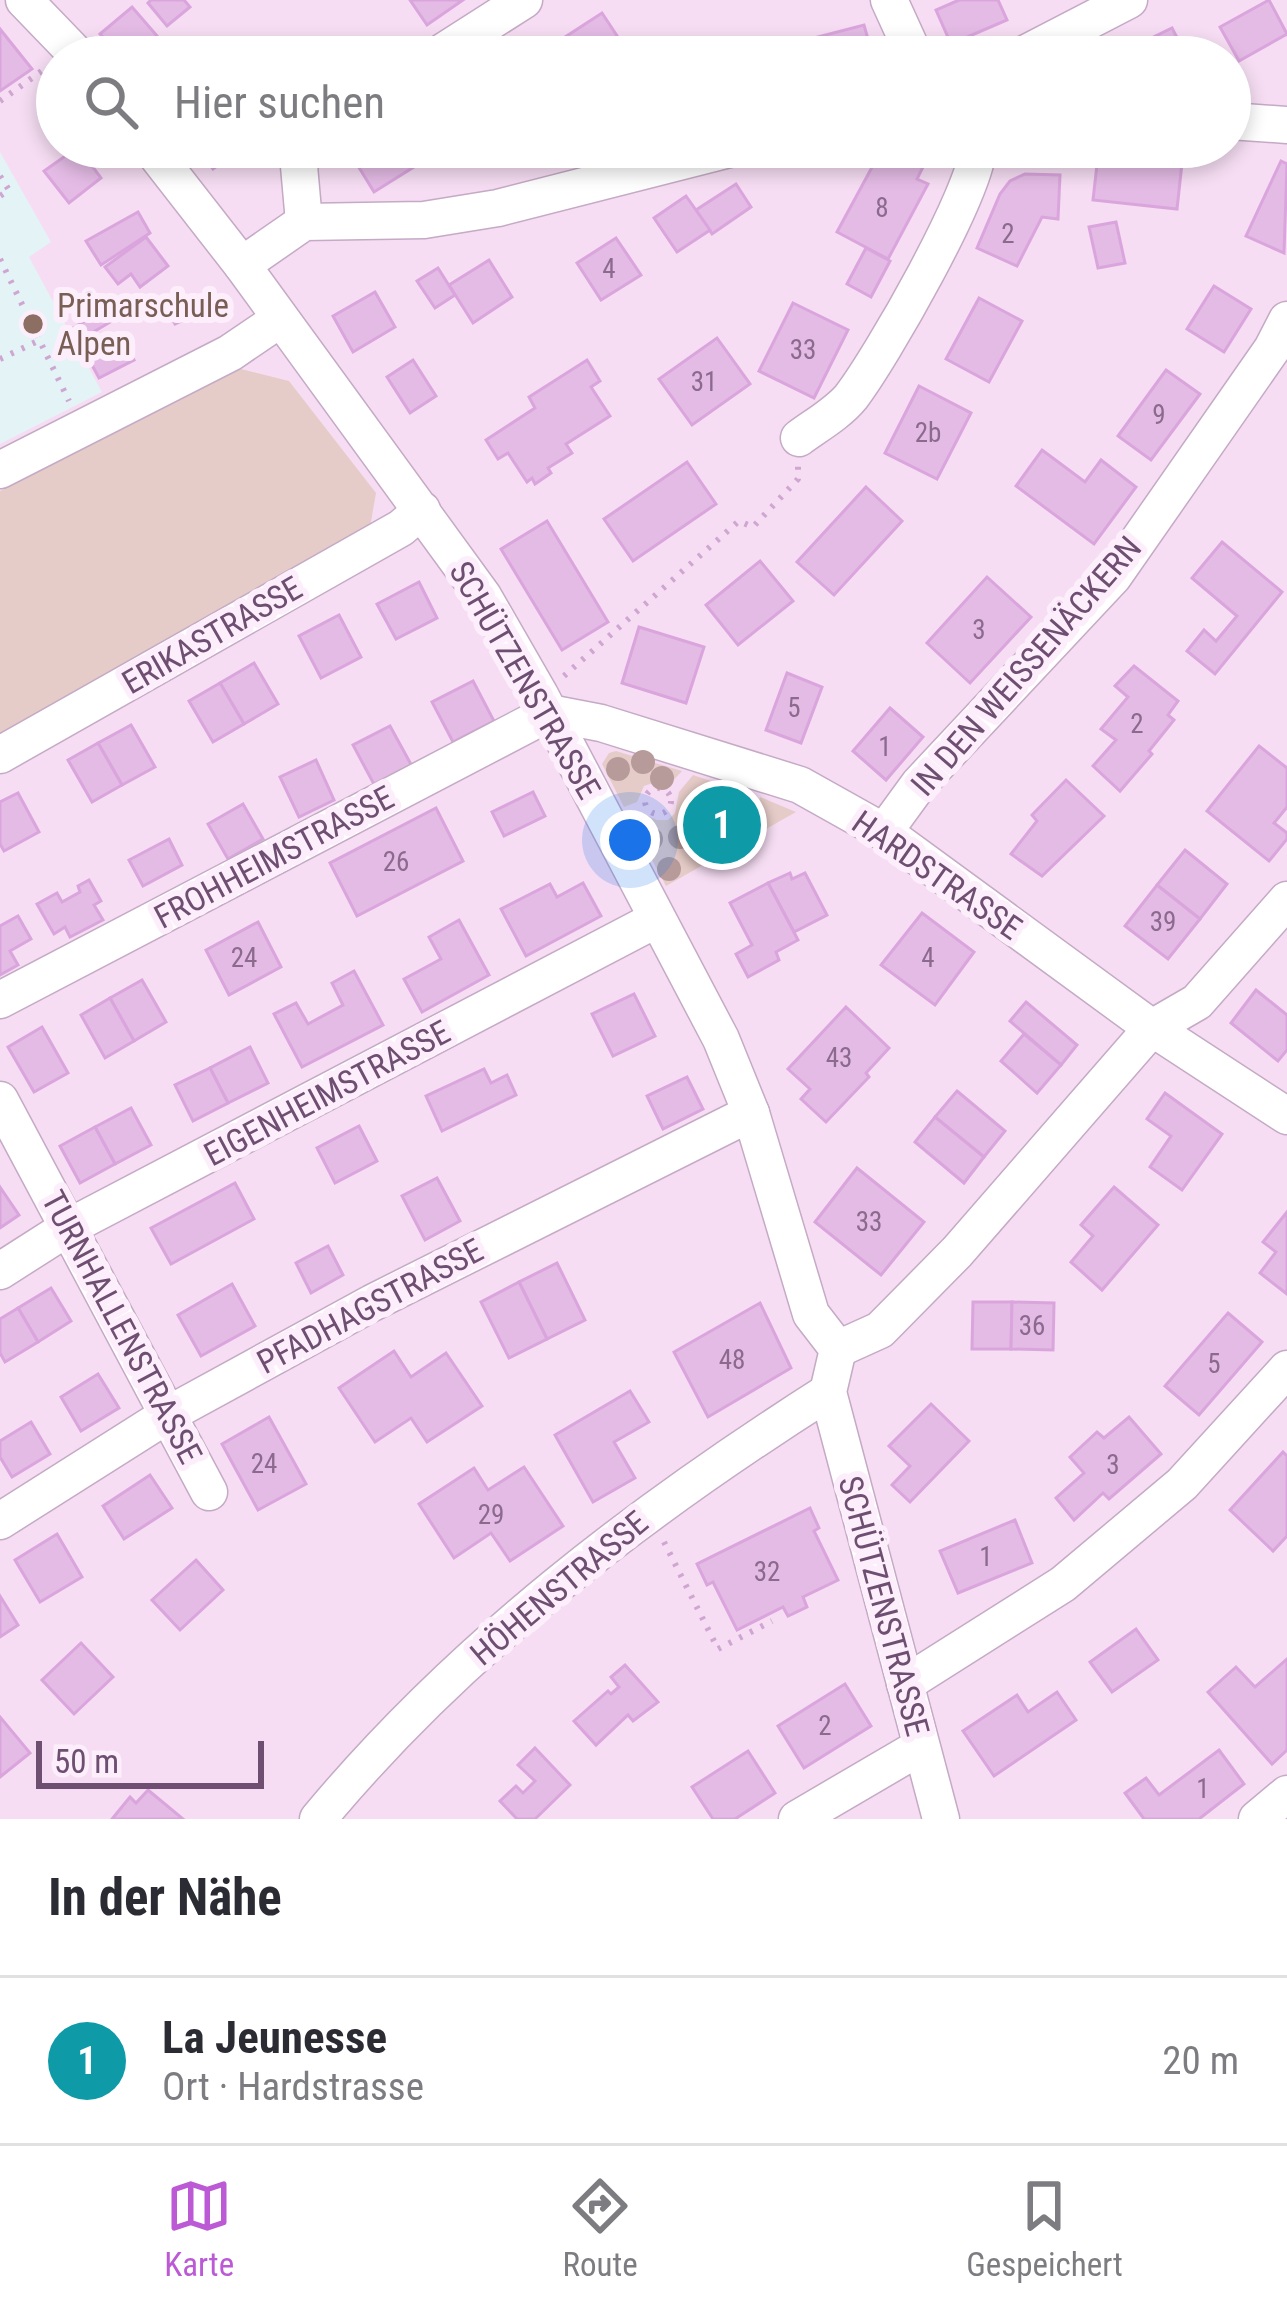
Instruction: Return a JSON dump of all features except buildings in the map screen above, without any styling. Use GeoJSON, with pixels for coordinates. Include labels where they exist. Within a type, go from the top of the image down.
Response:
{"type":"FeatureCollection","features":[{"type":"Feature","properties":{"kind":"street"},"geometry":{"type":"LineString","coordinates":[[468,36],[524,0]]}},
{"type":"Feature","properties":{"kind":"street"},"geometry":{"type":"LineString","coordinates":[[889,0],[905,36]]}},
{"type":"Feature","properties":{"kind":"street"},"geometry":{"type":"LineString","coordinates":[[1060,36],[1129,0]]}},
{"type":"Feature","properties":{"kind":"street"},"geometry":{"type":"LineString","coordinates":[[29,2],[60,36]]}},
{"type":"Feature","properties":{"kind":"street"},"geometry":{"type":"LineString","coordinates":[[1251,122],[1287,124]]}},
{"type":"Feature","properties":{"kind":"street","name":"SCHÜTZENSTRASSE"},"geometry":{"type":"LineString","coordinates":[[165,168],[422,510],[553,698],[657,920],[721,1039],[751,1113],[812,1314],[838,1349],[829,1392],[940,1819]]}},
{"type":"Feature","properties":{"kind":"street"},"geometry":{"type":"LineString","coordinates":[[299,168],[304,222]]}},
{"type":"Feature","properties":{"kind":"street"},"geometry":{"type":"LineString","coordinates":[[242,266],[304,222],[424,220],[498,208],[655,168]]}},
{"type":"Feature","properties":{"kind":"street"},"geometry":{"type":"LineString","coordinates":[[799,438],[849,400],[927,269],[972,168]]}},
{"type":"Feature","properties":{"kind":"street"},"geometry":{"type":"LineString","coordinates":[[0,470],[230,353],[280,319]]}},
{"type":"Feature","properties":{"kind":"street","name":"IN DEN WEISSENÄCKERN"},"geometry":{"type":"LineString","coordinates":[[884,832],[919,784],[1113,577],[1272,349],[1287,320]]}},
{"type":"Feature","properties":{"kind":"street","name":"ERIKASTRASSE"},"geometry":{"type":"LineString","coordinates":[[0,755],[401,528],[422,510]]}},
{"type":"Feature","properties":{"kind":"street","name":"HARDSTRASSE"},"geometry":{"type":"LineString","coordinates":[[553,698],[601,723],[800,785],[884,832],[1152,1028],[1287,1116]]}},
{"type":"Feature","properties":{"kind":"street","name":"FROHHEIMSTRASSE"},"geometry":{"type":"LineString","coordinates":[[0,1000],[553,698]]}},
{"type":"Feature","properties":{"kind":"street"},"geometry":{"type":"LineString","coordinates":[[838,1349],[880,1330],[957,1252],[1152,1028],[1196,1002],[1287,900]]}},
{"type":"Feature","properties":{"kind":"street","name":"EIGENHEIMSTRASSE"},"geometry":{"type":"LineString","coordinates":[[0,1271],[69,1227],[657,920]]}},
{"type":"Feature","properties":{"kind":"street","name":"TURNHALLENSTRASSE"},"geometry":{"type":"LineString","coordinates":[[0,1100],[209,1492]]}},
{"type":"Feature","properties":{"kind":"street","name":"PFADHAGSTRASSE"},"geometry":{"type":"LineString","coordinates":[[0,1521],[169,1414],[372,1303],[751,1113]]}},
{"type":"Feature","properties":{"kind":"street"},"geometry":{"type":"LineString","coordinates":[[905,1684],[1063,1584],[1182,1484],[1287,1370]]}},
{"type":"Feature","properties":{"kind":"street","name":"HÖHENSTRASSE"},"geometry":{"type":"LineString","coordinates":[[318,1819],[444,1684],[542,1596],[659,1505],[829,1392]]}},
{"type":"Feature","properties":{"kind":"street"},"geometry":{"type":"LineString","coordinates":[[797,1819],[920,1747]]}},
{"type":"Feature","properties":{"kind":"street"},"geometry":{"type":"LineString","coordinates":[[1257,1819],[1287,1794]]}},
{"type":"Feature","properties":{"kind":"path"},"geometry":{"type":"LineString","coordinates":[[0,101],[36,74]]}},
{"type":"Feature","properties":{"kind":"path"},"geometry":{"type":"LineString","coordinates":[[0,176],[9,190],[0,196]]}},
{"type":"Feature","properties":{"kind":"path"},"geometry":{"type":"LineString","coordinates":[[0,259],[82,428]]}},
{"type":"Feature","properties":{"kind":"path"},"geometry":{"type":"LineString","coordinates":[[0,359],[40,340]]}},
{"type":"Feature","properties":{"kind":"path"},"geometry":{"type":"LineString","coordinates":[[553,698],[739,520],[752,527],[798,479],[799,438]]}},
{"type":"Feature","properties":{"kind":"path"},"geometry":{"type":"LineString","coordinates":[[652,789],[670,795],[670,807],[660,814],[645,806],[652,789]]}},
{"type":"Feature","properties":{"kind":"path"},"geometry":{"type":"LineString","coordinates":[[657,1528],[718,1649],[772,1621]]}},
{"type":"Feature","properties":{"kind":"shaded area"},"geometry":{"type":"Polygon","coordinates":[[[0,0],[1287,0],[1287,1819],[0,1819],[0,736],[241,369],[0,491],[0,0]]]}},
{"type":"Feature","properties":{"kind":"shaded area","name":"Primarschule Alpen"},"geometry":{"type":"Polygon","coordinates":[[[0,152],[51,242],[29,257],[102,392],[0,444],[0,152]]]}},
{"type":"Feature","properties":{"kind":"shaded area"},"geometry":{"type":"Polygon","coordinates":[[[241,369],[289,381],[376,493],[370,527],[0,736],[0,491],[241,369]]]}},
{"type":"Feature","properties":{"kind":"shaded area"},"geometry":{"type":"Polygon","coordinates":[[[616,751],[682,771],[669,785],[644,786],[637,802],[624,807],[602,764],[616,751]]]}},
{"type":"Feature","properties":{"kind":"shaded area"},"geometry":{"type":"Polygon","coordinates":[[[693,775],[732,788],[740,810],[751,814],[757,811],[760,797],[796,812],[666,886],[629,817],[640,812],[668,820],[675,813],[679,792],[693,775]]]}},
{"type":"Feature","properties":{"kind":"place","name":"Primarschule Alpen"},"geometry":{"type":"Point","coordinates":[33,324]}},
{"type":"Feature","properties":{"kind":"place","name":"La Jeunesse"},"geometry":{"type":"Point","coordinates":[722,825]}}]}
